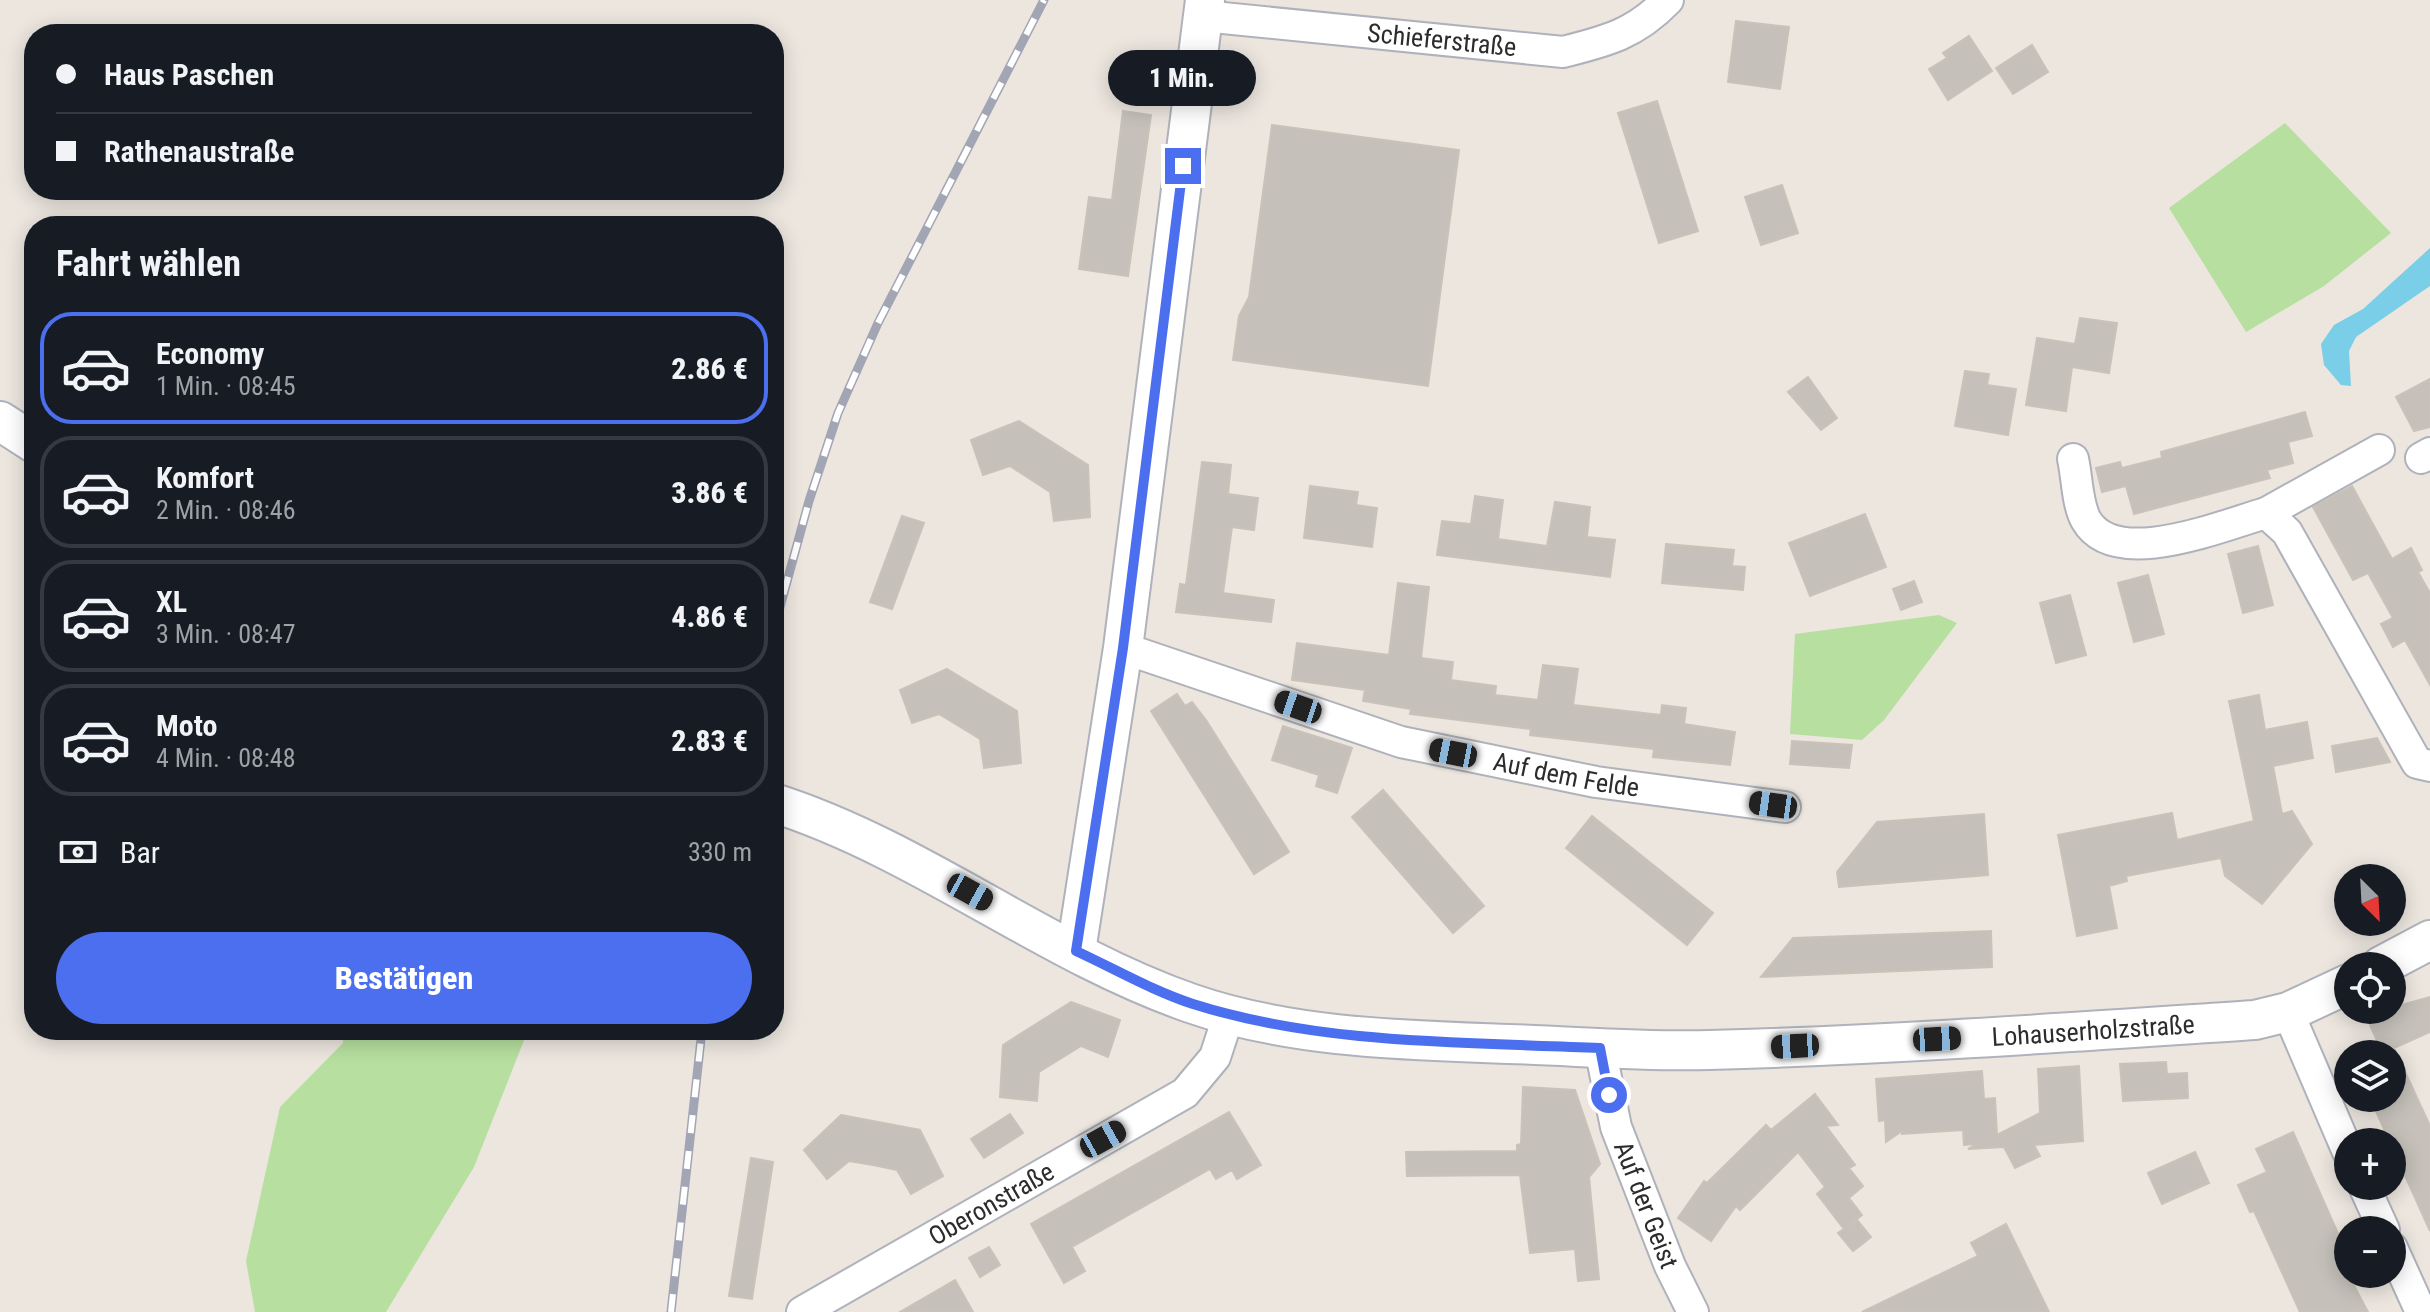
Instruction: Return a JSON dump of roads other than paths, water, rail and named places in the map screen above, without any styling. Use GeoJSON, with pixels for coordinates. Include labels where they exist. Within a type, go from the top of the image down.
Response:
{"type":"FeatureCollection","features":[{"type":"Feature","properties":{"kind":"street","name":"Schieferstraße"},"geometry":{"type":"LineString","coordinates":[[1204,8],[1563,52],[1619,38],[1654,15],[1668,0]]}},
{"type":"Feature","properties":{"kind":"street"},"geometry":{"type":"LineString","coordinates":[[1076,951],[1123,648],[1204,8]]}},
{"type":"Feature","properties":{"kind":"street"},"geometry":{"type":"LineString","coordinates":[[0,421],[24,437]]}},
{"type":"Feature","properties":{"kind":"street"},"geometry":{"type":"LineString","coordinates":[[2073,459],[2086,520],[2108,540],[2157,545],[2266,513],[2379,450]]}},
{"type":"Feature","properties":{"kind":"street"},"geometry":{"type":"LineString","coordinates":[[2266,513],[2287,532],[2417,763],[2430,766]]}},
{"type":"Feature","properties":{"kind":"street","name":"Auf dem Felde"},"geometry":{"type":"LineString","coordinates":[[1123,648],[1401,742],[1596,782],[1785,807]]}},
{"type":"Feature","properties":{"kind":"street","name":"Lohauserholzstraße"},"geometry":{"type":"LineString","coordinates":[[784,806],[813,816],[899,856],[1076,951],[1156,989],[1229,1014],[1356,1034],[1600,1048],[1705,1050],[2255,1020],[2288,1012],[2334,991]]}},
{"type":"Feature","properties":{"kind":"street"},"geometry":{"type":"LineString","coordinates":[[2406,953],[2430,940]]}},
{"type":"Feature","properties":{"kind":"street"},"geometry":{"type":"LineString","coordinates":[[2288,1012],[2338,1128]]}},
{"type":"Feature","properties":{"kind":"street","name":"Oberonstraße"},"geometry":{"type":"LineString","coordinates":[[802,1312],[1185,1093],[1215,1057],[1229,1014]]}},
{"type":"Feature","properties":{"kind":"street","name":"Auf der Geist"},"geometry":{"type":"LineString","coordinates":[[1600,1048],[1616,1127],[1670,1266],[1693,1312]]}},
{"type":"Feature","properties":{"kind":"street"},"geometry":{"type":"LineString","coordinates":[[2406,1279],[2421,1312]]}},
{"type":"Feature","properties":{"kind":"water"},"geometry":{"type":"Polygon","coordinates":[[[2430,248],[2430,286],[2356,337],[2349,351],[2351,386],[2341,385],[2324,365],[2321,344],[2334,325],[2363,309],[2430,248]]]}},
{"type":"Feature","properties":{"kind":"railway"},"geometry":{"type":"LineString","coordinates":[[784,592],[809,501],[838,413],[878,323],[1044,0]]}},
{"type":"Feature","properties":{"kind":"railway"},"geometry":{"type":"LineString","coordinates":[[671,1312],[701,1040]]}}]}
